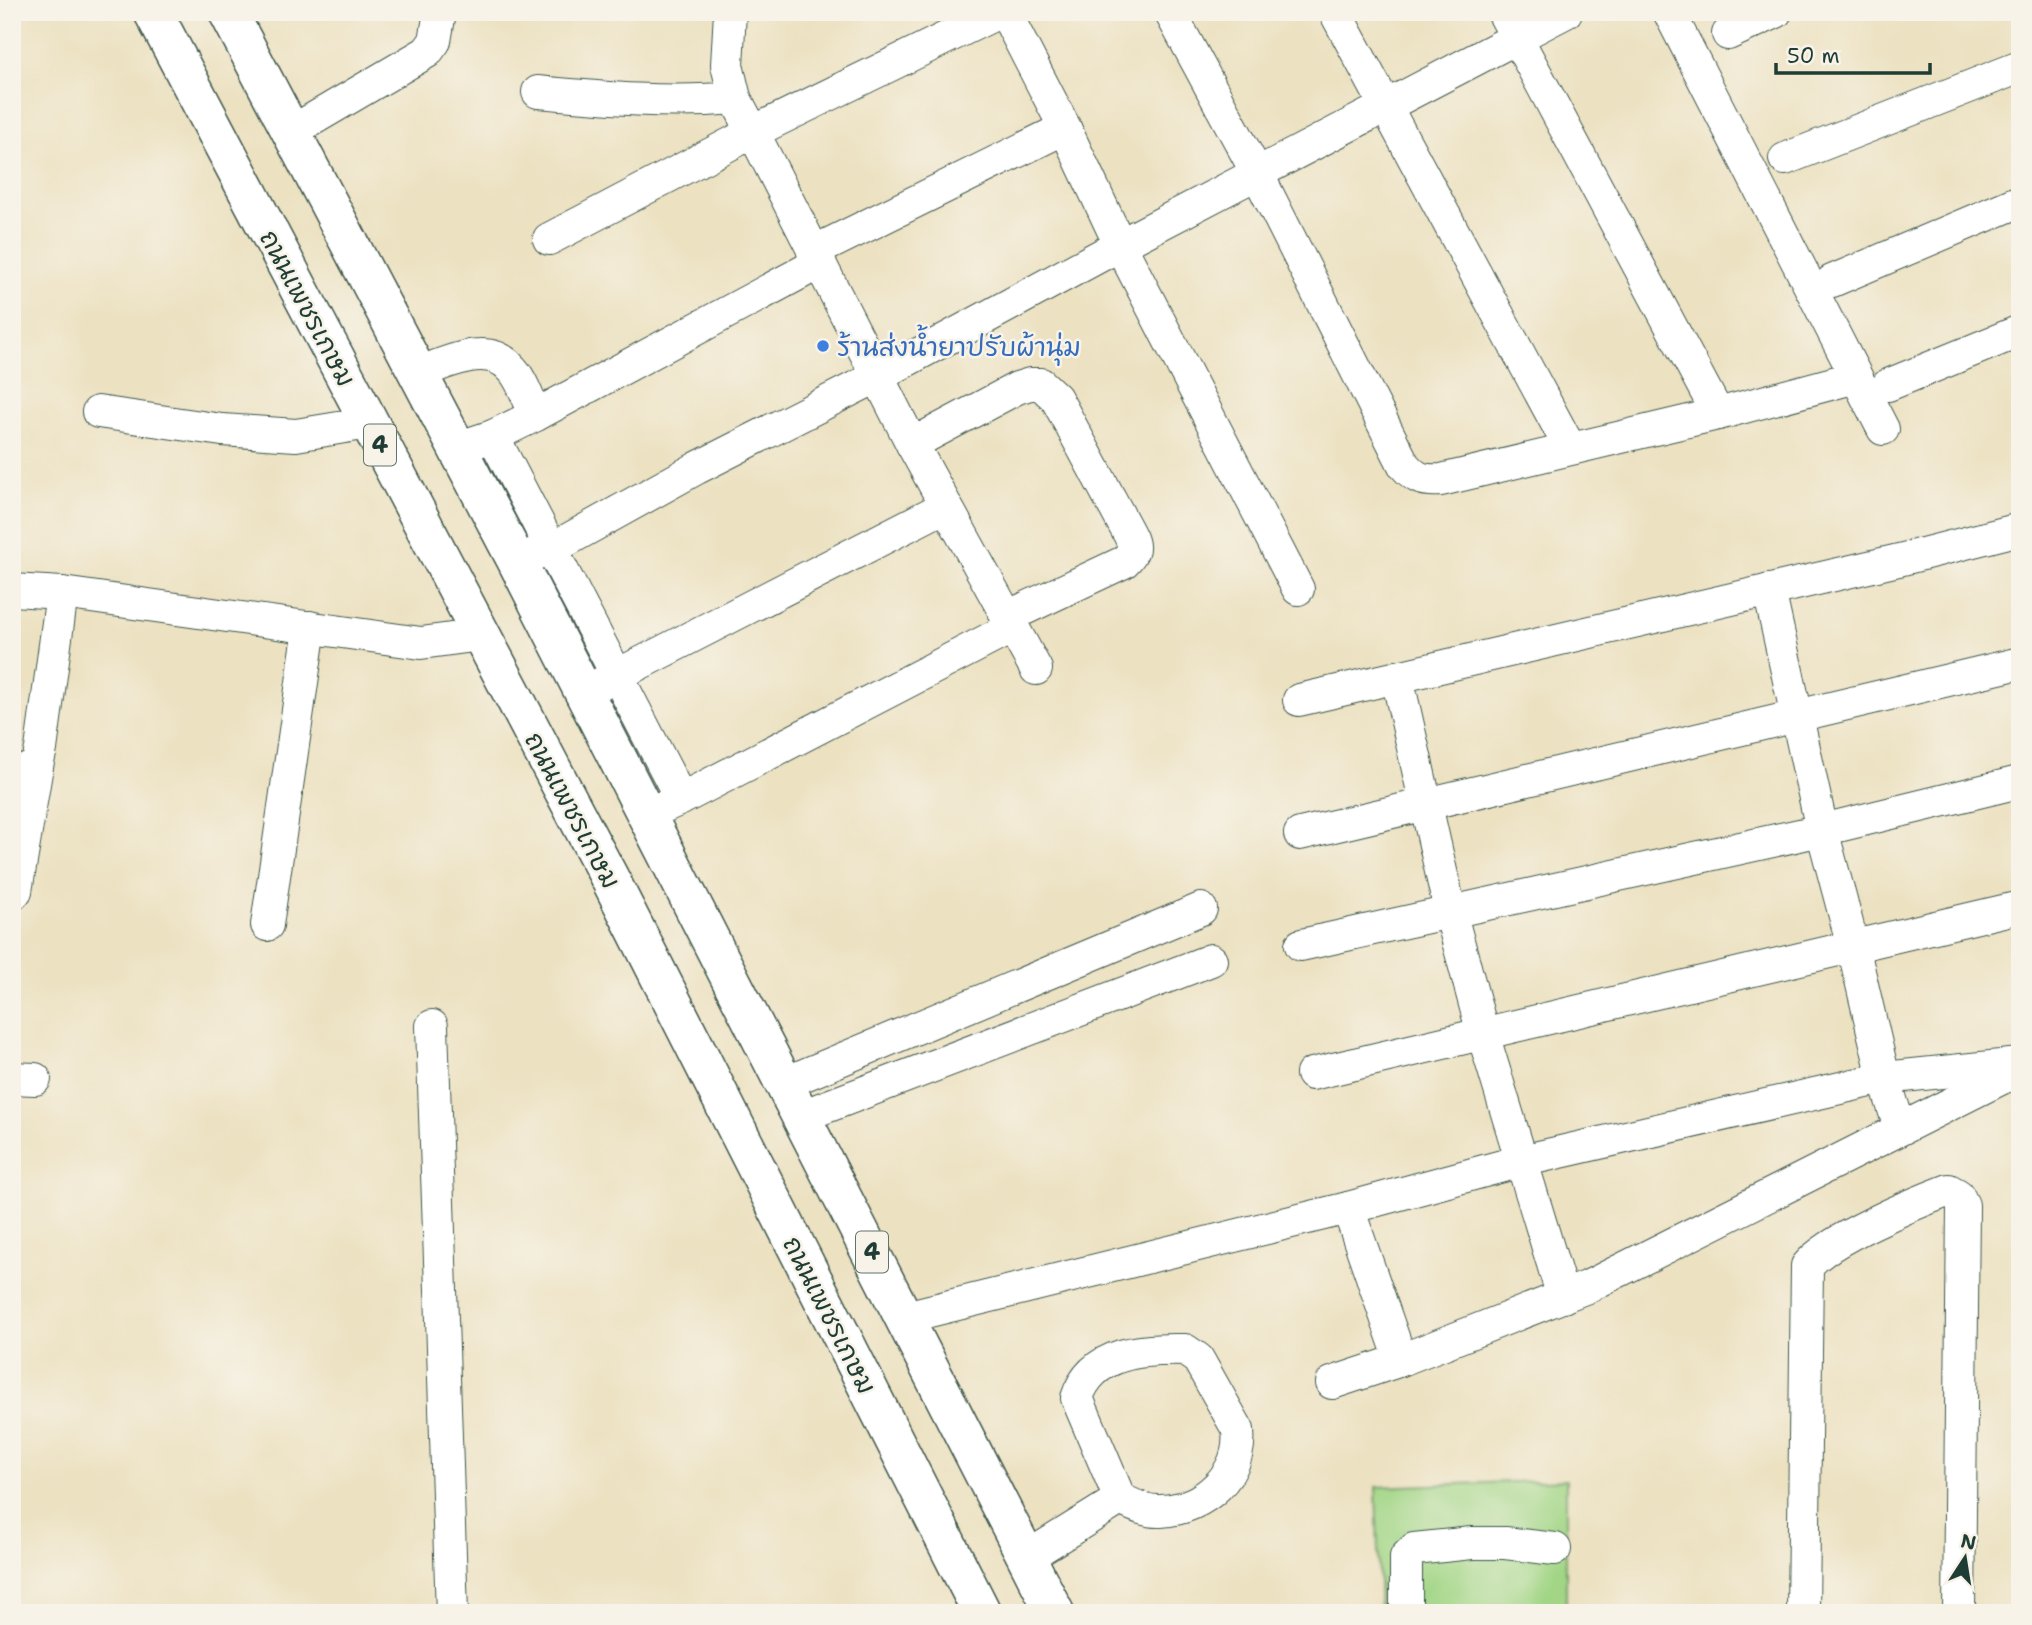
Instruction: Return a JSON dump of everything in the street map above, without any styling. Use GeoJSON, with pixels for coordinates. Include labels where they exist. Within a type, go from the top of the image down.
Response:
{"type":"FeatureCollection","features":[{"type":"Feature","properties":{"kind":"main road","name":"ถนนเพชรเกษม"},"geometry":{"type":"LineString","coordinates":[[153,12],[609,877],[982,1613]]}},
{"type":"Feature","properties":{"kind":"main road","name":"4"},"geometry":{"type":"LineString","coordinates":[[228,12],[418,373],[475,442],[516,560],[601,683],[647,814],[664,850],[1055,1613]]}},
{"type":"Feature","properties":{"kind":"street"},"geometry":{"type":"LineString","coordinates":[[730,12],[727,65],[735,98],[912,444],[1036,669]]}},
{"type":"Feature","properties":{"kind":"street"},"geometry":{"type":"LineString","coordinates":[[549,239],[753,132],[999,12]]}},
{"type":"Feature","properties":{"kind":"street"},"geometry":{"type":"LineString","coordinates":[[1005,12],[1065,128],[1120,245],[1298,589]]}},
{"type":"Feature","properties":{"kind":"street"},"geometry":{"type":"LineString","coordinates":[[1170,12],[1258,175],[1404,465],[1414,477],[1426,481],[1441,480],[1718,414],[1856,377]]}},
{"type":"Feature","properties":{"kind":"street"},"geometry":{"type":"LineString","coordinates":[[1335,12],[1570,448]]}},
{"type":"Feature","properties":{"kind":"street"},"geometry":{"type":"LineString","coordinates":[[516,560],[553,548],[697,468],[1386,107],[1510,24],[1566,12]]}},
{"type":"Feature","properties":{"kind":"street"},"geometry":{"type":"LineString","coordinates":[[1669,12],[1882,429]]}},
{"type":"Feature","properties":{"kind":"street"},"geometry":{"type":"LineString","coordinates":[[1728,34],[1776,12]]}},
{"type":"Feature","properties":{"kind":"street"},"geometry":{"type":"LineString","coordinates":[[291,132],[427,52],[435,41],[435,18]]}},
{"type":"Feature","properties":{"kind":"street"},"geometry":{"type":"LineString","coordinates":[[1510,24],[1718,414]]}},
{"type":"Feature","properties":{"kind":"street"},"geometry":{"type":"LineString","coordinates":[[1785,159],[2020,66]]}},
{"type":"Feature","properties":{"kind":"street"},"geometry":{"type":"LineString","coordinates":[[538,92],[650,101],[689,102],[735,98]]}},
{"type":"Feature","properties":{"kind":"street"},"geometry":{"type":"LineString","coordinates":[[681,799],[601,683],[553,548],[475,442],[536,415],[816,258],[1065,128]]}},
{"type":"Feature","properties":{"kind":"street"},"geometry":{"type":"LineString","coordinates":[[1832,281],[2020,201]]}},
{"type":"Feature","properties":{"kind":"street"},"geometry":{"type":"LineString","coordinates":[[1888,385],[2020,331]]}},
{"type":"Feature","properties":{"kind":"street"},"geometry":{"type":"LineString","coordinates":[[418,373],[463,358],[482,355],[498,358],[512,367],[536,415]]}},
{"type":"Feature","properties":{"kind":"street"},"geometry":{"type":"LineString","coordinates":[[647,814],[681,799],[1124,562],[1133,554],[1134,544],[1062,409],[1041,384],[1017,388],[912,444]]}},
{"type":"Feature","properties":{"kind":"street"},"geometry":{"type":"LineString","coordinates":[[98,412],[222,430],[296,435],[369,423]]}},
{"type":"Feature","properties":{"kind":"street"},"geometry":{"type":"LineString","coordinates":[[601,683],[946,506]]}},
{"type":"Feature","properties":{"kind":"street"},"geometry":{"type":"LineString","coordinates":[[1299,700],[2020,529]]}},
{"type":"Feature","properties":{"kind":"street"},"geometry":{"type":"LineString","coordinates":[[12,590],[62,593],[421,643],[481,635]]}},
{"type":"Feature","properties":{"kind":"street"},"geometry":{"type":"LineString","coordinates":[[1769,590],[1822,830],[1884,1078],[1900,1128]]}},
{"type":"Feature","properties":{"kind":"street"},"geometry":{"type":"LineString","coordinates":[[12,895],[16,891],[25,771],[41,749],[62,593]]}},
{"type":"Feature","properties":{"kind":"street"},"geometry":{"type":"LineString","coordinates":[[267,925],[310,627]]}},
{"type":"Feature","properties":{"kind":"street"},"geometry":{"type":"LineString","coordinates":[[1300,834],[2020,663]]}},
{"type":"Feature","properties":{"kind":"street"},"geometry":{"type":"LineString","coordinates":[[1397,677],[1450,911],[1483,1034],[1563,1297]]}},
{"type":"Feature","properties":{"kind":"street"},"geometry":{"type":"LineString","coordinates":[[1301,945],[1822,830],[2019,782]]}},
{"type":"Feature","properties":{"kind":"street"},"geometry":{"type":"LineString","coordinates":[[1312,1074],[2020,907]]}},
{"type":"Feature","properties":{"kind":"street"},"geometry":{"type":"LineString","coordinates":[[793,1099],[1201,909]]}},
{"type":"Feature","properties":{"kind":"street"},"geometry":{"type":"LineString","coordinates":[[793,1099],[1211,960]]}},
{"type":"Feature","properties":{"kind":"street"},"geometry":{"type":"LineString","coordinates":[[432,1026],[452,1613]]}},
{"type":"Feature","properties":{"kind":"street"},"geometry":{"type":"LineString","coordinates":[[905,1317],[1348,1208],[1521,1161],[1884,1078],[2020,1063]]}},
{"type":"Feature","properties":{"kind":"street"},"geometry":{"type":"LineString","coordinates":[[1332,1383],[1401,1360],[1587,1287],[2020,1069]]}},
{"type":"Feature","properties":{"kind":"street"},"geometry":{"type":"LineString","coordinates":[[1803,1613],[1807,1266],[1815,1256],[1833,1245],[1914,1203],[1949,1190],[1958,1195],[1963,1205],[1959,1613]]}},
{"type":"Feature","properties":{"kind":"street"},"geometry":{"type":"LineString","coordinates":[[1348,1208],[1401,1360]]}},
{"type":"Feature","properties":{"kind":"street"},"geometry":{"type":"LineString","coordinates":[[1185,1350],[1199,1359],[1238,1430],[1236,1458],[1224,1481],[1209,1494],[1184,1506],[1161,1511],[1140,1508],[1120,1499],[1077,1398],[1082,1383],[1093,1370],[1138,1351],[1185,1350]]}},
{"type":"Feature","properties":{"kind":"street"},"geometry":{"type":"LineString","coordinates":[[1027,1557],[1120,1499]]}},
{"type":"Feature","properties":{"kind":"street"},"geometry":{"type":"LineString","coordinates":[[1406,1613],[1406,1558],[1414,1549],[1472,1543],[1505,1543],[1555,1549]]}},
{"type":"Feature","properties":{"kind":"green space"},"geometry":{"type":"Polygon","coordinates":[[[1566,1480],[1566,1613],[1380,1613],[1376,1487],[1566,1480]]]}},
{"type":"Feature","properties":{"kind":"place","name":"ร้านส่งน้ำยาปรับผ้านุ่ม"},"geometry":{"type":"Point","coordinates":[823,346]}}]}
